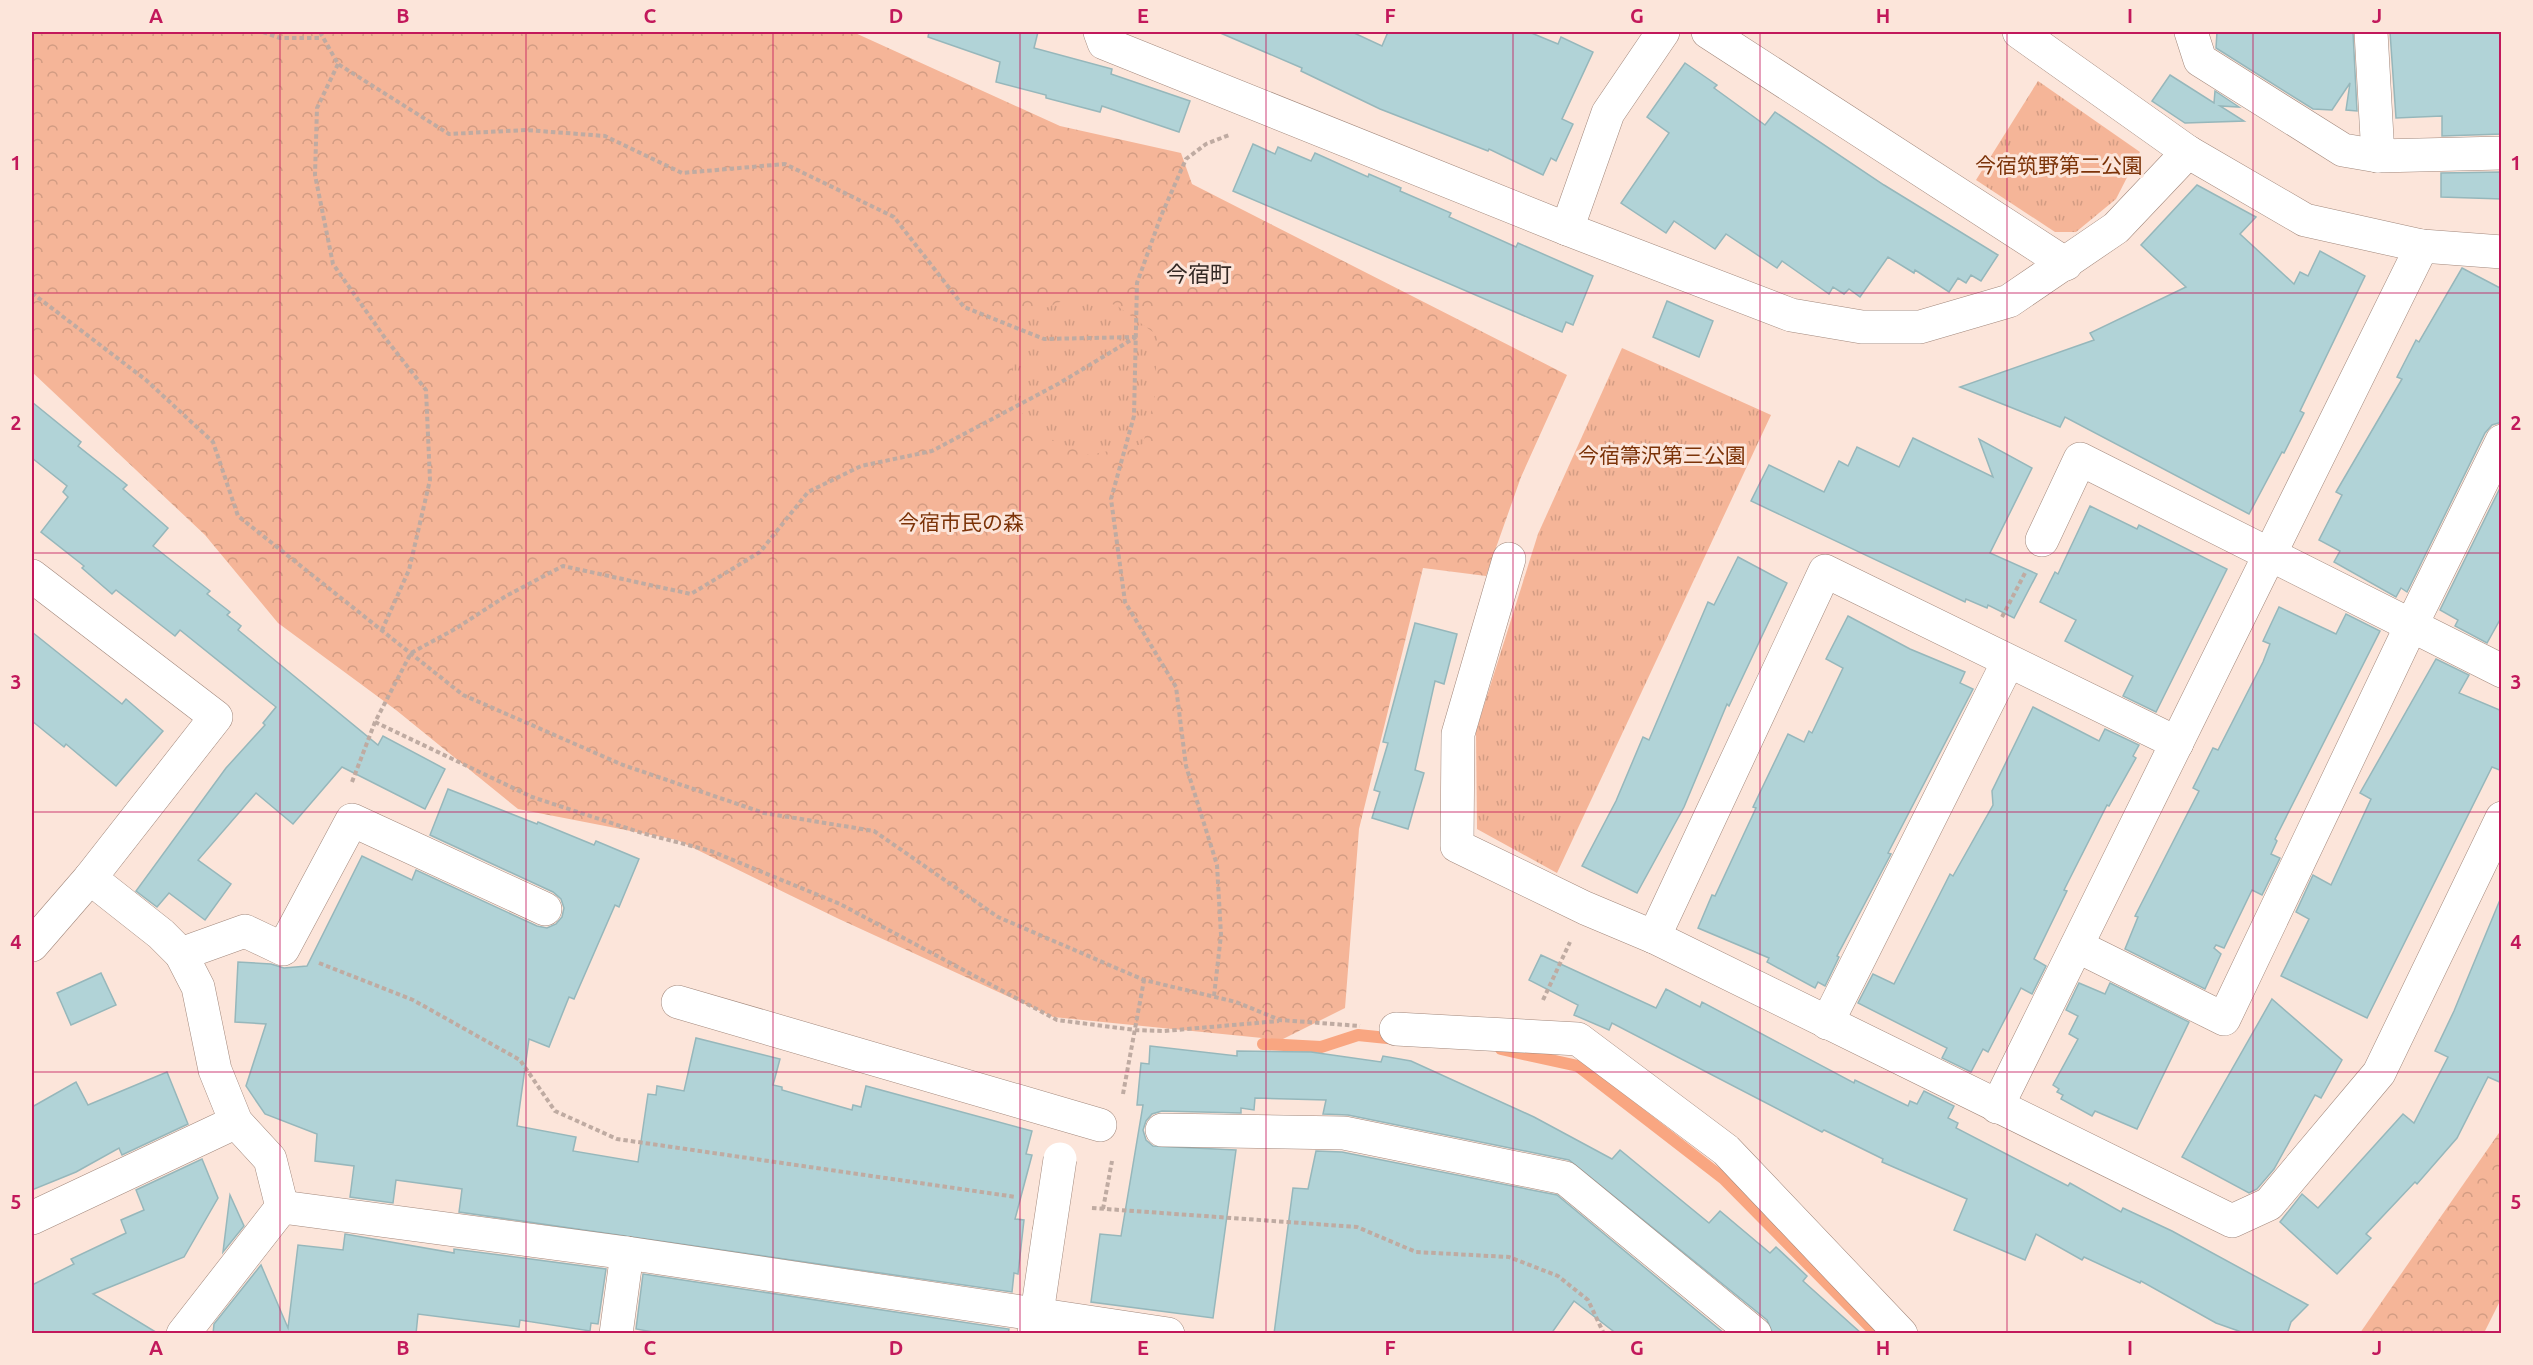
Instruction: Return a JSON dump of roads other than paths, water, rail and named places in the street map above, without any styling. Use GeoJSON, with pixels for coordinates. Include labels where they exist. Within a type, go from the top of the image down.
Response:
{"type":"FeatureCollection","features":[{"type":"Feature","properties":{"kind":"street"},"geometry":{"type":"LineString","coordinates":[[1100,32],[1104,43],[1567,229],[1791,315],[1862,327],[1920,327],[2008,301],[2066,264],[2116,228],[2188,152]]}},
{"type":"Feature","properties":{"kind":"street"},"geometry":{"type":"LineString","coordinates":[[1567,229],[1608,113],[1663,32]]}},
{"type":"Feature","properties":{"kind":"street"},"geometry":{"type":"LineString","coordinates":[[1708,32],[2066,264]]}},
{"type":"Feature","properties":{"kind":"street"},"geometry":{"type":"LineString","coordinates":[[2019,32],[2188,152],[2305,220],[2422,246],[2502,252]]}},
{"type":"Feature","properties":{"kind":"street"},"geometry":{"type":"LineString","coordinates":[[2191,32],[2200,60],[2343,150],[2378,156],[2502,153]]}},
{"type":"Feature","properties":{"kind":"street"},"geometry":{"type":"LineString","coordinates":[[2371,32],[2378,156]]}},
{"type":"Feature","properties":{"kind":"street"},"geometry":{"type":"LineString","coordinates":[[1997,1107],[2422,246]]}},
{"type":"Feature","properties":{"kind":"street"},"geometry":{"type":"LineString","coordinates":[[2077,946],[2224,1019],[2411,626],[2502,441]]}},
{"type":"Feature","properties":{"kind":"street"},"geometry":{"type":"LineString","coordinates":[[2042,540],[2080,459],[2502,671]]}},
{"type":"Feature","properties":{"kind":"street"},"geometry":{"type":"LineString","coordinates":[[1509,559],[1458,734],[1457,846],[1585,908],[1654,937],[2232,1221],[2269,1204],[2379,1073],[2502,818]]}},
{"type":"Feature","properties":{"kind":"street"},"geometry":{"type":"LineString","coordinates":[[1654,937],[1825,572],[2177,743]]}},
{"type":"Feature","properties":{"kind":"street"},"geometry":{"type":"LineString","coordinates":[[32,576],[216,717],[90,878],[32,945]]}},
{"type":"Feature","properties":{"kind":"street"},"geometry":{"type":"LineString","coordinates":[[1827,1023],[1996,656]]}},
{"type":"Feature","properties":{"kind":"street"},"geometry":{"type":"LineString","coordinates":[[181,954],[245,931],[283,949],[352,820],[545,909]]}},
{"type":"Feature","properties":{"kind":"street"},"geometry":{"type":"LineString","coordinates":[[90,878],[161,934],[181,954],[198,987],[215,1070],[236,1122],[270,1160],[282,1207]]}},
{"type":"Feature","properties":{"kind":"street"},"geometry":{"type":"LineString","coordinates":[[678,1002],[1100,1125]]}},
{"type":"Feature","properties":{"kind":"street"},"geometry":{"type":"LineString","coordinates":[[1396,1029],[1578,1039],[1726,1150],[1901,1334]]}},
{"type":"Feature","properties":{"kind":"street"},"geometry":{"type":"LineString","coordinates":[[1035,1324],[1060,1159],[1064,1115]]}},
{"type":"Feature","properties":{"kind":"street"},"geometry":{"type":"LineString","coordinates":[[32,1218],[236,1122]]}},
{"type":"Feature","properties":{"kind":"street"},"geometry":{"type":"LineString","coordinates":[[1162,1130],[1344,1133],[1565,1178],[1755,1334]]}},
{"type":"Feature","properties":{"kind":"street"},"geometry":{"type":"LineString","coordinates":[[282,1207],[627,1253],[1035,1324],[1168,1334]]}},
{"type":"Feature","properties":{"kind":"street"},"geometry":{"type":"LineString","coordinates":[[183,1334],[282,1207]]}},
{"type":"Feature","properties":{"kind":"street"},"geometry":{"type":"LineString","coordinates":[[616,1334],[627,1253]]}},
{"type":"Feature","properties":{"kind":"waterway"},"geometry":{"type":"LineString","coordinates":[[1263,1044],[1321,1047],[1358,1035],[1397,1039]]}},
{"type":"Feature","properties":{"kind":"waterway"},"geometry":{"type":"LineString","coordinates":[[1501,1049],[1578,1066],[1724,1179],[1877,1334]]}},
{"type":"Feature","properties":{"kind":"district","name":"今宿町"},"geometry":{"type":"Point","coordinates":[1199,274]}},
{"type":"Feature","properties":{"kind":"park label","name":"今宿筑野第二公園"},"geometry":{"type":"Point","coordinates":[2059,166]}},
{"type":"Feature","properties":{"kind":"park label","name":"今宿箒沢第三公園"},"geometry":{"type":"Point","coordinates":[1662,456]}},
{"type":"Feature","properties":{"kind":"park label","name":"今宿市民の森"},"geometry":{"type":"Point","coordinates":[961,523]}}]}
